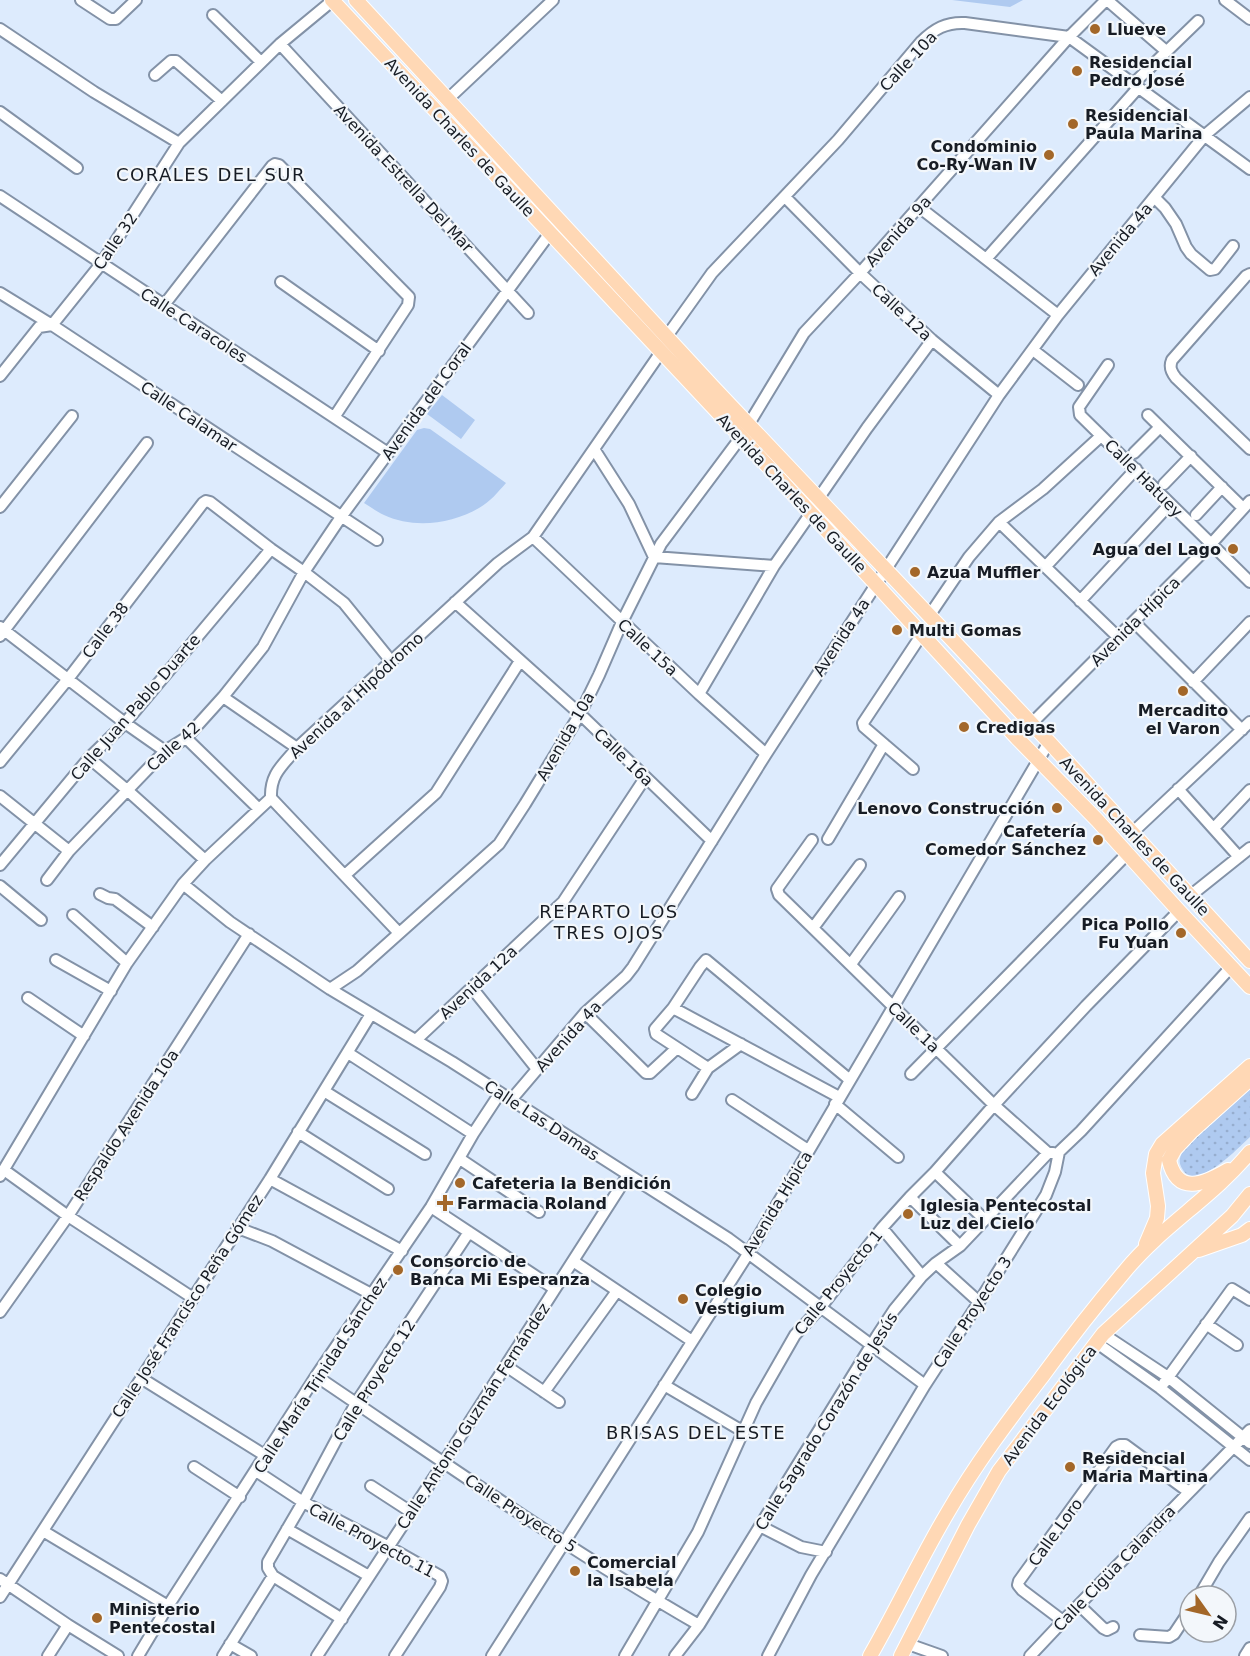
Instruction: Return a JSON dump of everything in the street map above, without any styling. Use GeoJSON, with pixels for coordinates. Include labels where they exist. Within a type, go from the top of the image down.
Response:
{"type":"FeatureCollection","features":[{"type":"Feature","properties":{"kind":"main road","name":"Avenida Charles de Gaulle"},"geometry":{"type":"LineString","coordinates":[[332,0],[741,436],[1017,738],[1128,853],[1250,987]]}},
{"type":"Feature","properties":{"kind":"main road","name":"Avenida Charles de Gaulle"},"geometry":{"type":"LineString","coordinates":[[356,0],[818,499],[1049,742],[1190,896],[1247,953]]}},
{"type":"Feature","properties":{"kind":"main road"},"geometry":{"type":"LineString","coordinates":[[1140,1256],[1158,1218],[1153,1173],[1156,1154],[1162,1144],[1250,1066]]}},
{"type":"Feature","properties":{"kind":"main road"},"geometry":{"type":"LineString","coordinates":[[1246,1156],[1209,1181],[1195,1184],[1185,1184],[1175,1176],[1169,1160],[1175,1149],[1192,1131],[1250,1079]]}},
{"type":"Feature","properties":{"kind":"main road"},"geometry":{"type":"LineString","coordinates":[[870,1656],[947,1513],[980,1460],[1077,1330],[1127,1268],[1176,1221],[1218,1187],[1246,1156]]}},
{"type":"Feature","properties":{"kind":"main road","name":"Avenida Ecológica"},"geometry":{"type":"LineString","coordinates":[[904,1650],[968,1525],[999,1471],[1100,1339],[1232,1216],[1250,1194]]}},
{"type":"Feature","properties":{"kind":"main road"},"geometry":{"type":"LineString","coordinates":[[1192,1253],[1242,1235],[1250,1229]]}},
{"type":"Feature","properties":{"kind":"street"},"geometry":{"type":"LineString","coordinates":[[81,0],[110,19],[116,19],[136,0]]}},
{"type":"Feature","properties":{"kind":"street","name":"Calle 32"},"geometry":{"type":"LineString","coordinates":[[0,376],[39,327],[52,325],[100,264],[179,143],[280,44],[332,0]]}},
{"type":"Feature","properties":{"kind":"street"},"geometry":{"type":"LineString","coordinates":[[448,99],[553,0]]}},
{"type":"Feature","properties":{"kind":"street"},"geometry":{"type":"LineString","coordinates":[[1106,0],[1166,51]]}},
{"type":"Feature","properties":{"kind":"street","name":"Avenida 9a"},"geometry":{"type":"LineString","coordinates":[[741,436],[804,333],[1070,37],[1106,0]]}},
{"type":"Feature","properties":{"kind":"street"},"geometry":{"type":"LineString","coordinates":[[1225,0],[1250,19]]}},
{"type":"Feature","properties":{"kind":"street"},"geometry":{"type":"LineString","coordinates":[[213,15],[261,62]]}},
{"type":"Feature","properties":{"kind":"street"},"geometry":{"type":"LineString","coordinates":[[986,259],[1166,51],[1198,21]]}},
{"type":"Feature","properties":{"kind":"street","name":"Calle 10a"},"geometry":{"type":"LineString","coordinates":[[667,336],[706,280],[838,140],[921,42],[937,28],[956,22],[1070,37],[1250,170]]}},
{"type":"Feature","properties":{"kind":"street"},"geometry":{"type":"LineString","coordinates":[[0,29],[94,92],[179,143]]}},
{"type":"Feature","properties":{"kind":"street","name":"Avenida Estrella Del Mar"},"geometry":{"type":"LineString","coordinates":[[280,44],[528,313]]}},
{"type":"Feature","properties":{"kind":"street"},"geometry":{"type":"LineString","coordinates":[[155,75],[171,61],[176,61],[222,101]]}},
{"type":"Feature","properties":{"kind":"street","name":"Avenida 4a"},"geometry":{"type":"LineString","coordinates":[[511,1100],[585,1013],[633,968],[875,584],[999,395],[1058,315],[1205,135],[1250,98]]}},
{"type":"Feature","properties":{"kind":"street"},"geometry":{"type":"LineString","coordinates":[[0,112],[77,168]]}},
{"type":"Feature","properties":{"kind":"street"},"geometry":{"type":"LineString","coordinates":[[165,305],[272,166],[279,165],[409,297],[408,306],[335,416]]}},
{"type":"Feature","properties":{"kind":"street","name":"Calle Caracoles"},"geometry":{"type":"LineString","coordinates":[[0,196],[388,453]]}},
{"type":"Feature","properties":{"kind":"street","name":"Calle 12a"},"geometry":{"type":"LineString","coordinates":[[785,197],[860,273],[932,340],[999,395]]}},
{"type":"Feature","properties":{"kind":"street"},"geometry":{"type":"LineString","coordinates":[[1155,198],[1176,224],[1191,254],[1209,270],[1215,269],[1233,246]]}},
{"type":"Feature","properties":{"kind":"street"},"geometry":{"type":"LineString","coordinates":[[919,207],[1058,315]]}},
{"type":"Feature","properties":{"kind":"street","name":"Avenida del Coral"},"geometry":{"type":"LineString","coordinates":[[304,572],[341,517],[550,233]]}},
{"type":"Feature","properties":{"kind":"street"},"geometry":{"type":"LineString","coordinates":[[1250,274],[1170,364],[1176,378],[1250,449]]}},
{"type":"Feature","properties":{"kind":"street"},"geometry":{"type":"LineString","coordinates":[[281,282],[379,351]]}},
{"type":"Feature","properties":{"kind":"street","name":"Calle Calamar"},"geometry":{"type":"LineString","coordinates":[[0,293],[377,540]]}},
{"type":"Feature","properties":{"kind":"street"},"geometry":{"type":"LineString","coordinates":[[818,499],[932,340]]}},
{"type":"Feature","properties":{"kind":"street"},"geometry":{"type":"LineString","coordinates":[[1033,350],[1078,385]]}},
{"type":"Feature","properties":{"kind":"street","name":"Avenida al Hipódromo"},"geometry":{"type":"LineString","coordinates":[[271,798],[270,784],[297,748],[498,563],[533,537],[661,352]]}},
{"type":"Feature","properties":{"kind":"street","name":"Calle Hatuey"},"geometry":{"type":"LineString","coordinates":[[1108,365],[1079,407],[1080,415],[1250,582]]}},
{"type":"Feature","properties":{"kind":"street"},"geometry":{"type":"LineString","coordinates":[[1148,414],[1222,487],[1246,505]]}},
{"type":"Feature","properties":{"kind":"street"},"geometry":{"type":"LineString","coordinates":[[0,507],[72,416]]}},
{"type":"Feature","properties":{"kind":"street"},"geometry":{"type":"LineString","coordinates":[[1134,453],[1161,427]]}},
{"type":"Feature","properties":{"kind":"street","name":"Avenida 10a"},"geometry":{"type":"LineString","coordinates":[[330,989],[357,971],[499,844],[580,714],[661,544],[741,436]]}},
{"type":"Feature","properties":{"kind":"street"},"geometry":{"type":"LineString","coordinates":[[929,616],[969,557],[999,522],[1043,489],[1101,436]]}},
{"type":"Feature","properties":{"kind":"street"},"geometry":{"type":"LineString","coordinates":[[147,443],[2,631],[165,751]]}},
{"type":"Feature","properties":{"kind":"street"},"geometry":{"type":"LineString","coordinates":[[594,449],[629,504],[654,557],[774,566]]}},
{"type":"Feature","properties":{"kind":"street"},"geometry":{"type":"LineString","coordinates":[[1164,484],[1191,456]]}},
{"type":"Feature","properties":{"kind":"street"},"geometry":{"type":"LineString","coordinates":[[1046,566],[1136,469]]}},
{"type":"Feature","properties":{"kind":"street"},"geometry":{"type":"LineString","coordinates":[[1196,515],[1222,487]]}},
{"type":"Feature","properties":{"kind":"street","name":"Calle 38"},"geometry":{"type":"LineString","coordinates":[[0,762],[68,679],[202,503],[210,502],[272,549]]}},
{"type":"Feature","properties":{"kind":"street"},"geometry":{"type":"LineString","coordinates":[[1080,601],[1170,504]]}},
{"type":"Feature","properties":{"kind":"street","name":"Avenida Hípica"},"geometry":{"type":"LineString","coordinates":[[1017,738],[1211,544],[1246,505]]}},
{"type":"Feature","properties":{"kind":"street"},"geometry":{"type":"LineString","coordinates":[[699,694],[774,566],[811,513]]}},
{"type":"Feature","properties":{"kind":"street"},"geometry":{"type":"LineString","coordinates":[[999,522],[1118,637]]}},
{"type":"Feature","properties":{"kind":"street","name":"Calle 15a"},"geometry":{"type":"LineString","coordinates":[[533,537],[766,754]]}},
{"type":"Feature","properties":{"kind":"street"},"geometry":{"type":"LineString","coordinates":[[272,549],[344,603],[392,661]]}},
{"type":"Feature","properties":{"kind":"street","name":"Calle Juan Pablo Duarte"},"geometry":{"type":"LineString","coordinates":[[0,865],[89,758],[125,723],[272,549]]}},
{"type":"Feature","properties":{"kind":"street","name":"Calle 42"},"geometry":{"type":"LineString","coordinates":[[47,880],[69,851],[165,751],[186,738],[223,697],[263,646],[304,572]]}},
{"type":"Feature","properties":{"kind":"street","name":"Calle 16a"},"geometry":{"type":"LineString","coordinates":[[455,602],[580,714],[712,841]]}},
{"type":"Feature","properties":{"kind":"street"},"geometry":{"type":"LineString","coordinates":[[1132,833],[1246,726],[1193,682],[1134,622]]}},
{"type":"Feature","properties":{"kind":"street"},"geometry":{"type":"LineString","coordinates":[[1193,682],[1250,622]]}},
{"type":"Feature","properties":{"kind":"street"},"geometry":{"type":"LineString","coordinates":[[913,769],[864,727],[863,723],[922,634]]}},
{"type":"Feature","properties":{"kind":"street"},"geometry":{"type":"LineString","coordinates":[[345,875],[436,793],[520,661]]}},
{"type":"Feature","properties":{"kind":"street"},"geometry":{"type":"LineString","coordinates":[[223,697],[297,748]]}},
{"type":"Feature","properties":{"kind":"street"},"geometry":{"type":"LineString","coordinates":[[186,738],[259,809]]}},
{"type":"Feature","properties":{"kind":"street","name":"Avenida Hípica"},"geometry":{"type":"LineString","coordinates":[[492,1656],[748,1254],[1049,742]]}},
{"type":"Feature","properties":{"kind":"street"},"geometry":{"type":"LineString","coordinates":[[828,838],[884,744]]}},
{"type":"Feature","properties":{"kind":"street"},"geometry":{"type":"LineString","coordinates":[[89,758],[205,860]]}},
{"type":"Feature","properties":{"kind":"street","name":"Avenida 12a"},"geometry":{"type":"LineString","coordinates":[[416,1040],[563,902],[645,778]]}},
{"type":"Feature","properties":{"kind":"street"},"geometry":{"type":"LineString","coordinates":[[1178,789],[1239,857]]}},
{"type":"Feature","properties":{"kind":"street"},"geometry":{"type":"LineString","coordinates":[[1214,828],[1250,790]]}},
{"type":"Feature","properties":{"kind":"street"},"geometry":{"type":"LineString","coordinates":[[0,796],[69,851]]}},
{"type":"Feature","properties":{"kind":"street"},"geometry":{"type":"LineString","coordinates":[[193,1298],[2,1173],[127,963],[183,884],[271,798],[399,933]]}},
{"type":"Feature","properties":{"kind":"street","name":"Calle 1a"},"geometry":{"type":"LineString","coordinates":[[812,840],[777,889],[779,895],[994,1105],[1054,1153]]}},
{"type":"Feature","properties":{"kind":"street"},"geometry":{"type":"LineString","coordinates":[[1190,896],[1250,849]]}},
{"type":"Feature","properties":{"kind":"street"},"geometry":{"type":"LineString","coordinates":[[911,1074],[1128,853]]}},
{"type":"Feature","properties":{"kind":"street"},"geometry":{"type":"LineString","coordinates":[[813,928],[860,865]]}},
{"type":"Feature","properties":{"kind":"street","name":"Calle Las Damas"},"geometry":{"type":"LineString","coordinates":[[183,884],[230,922],[330,989],[416,1040],[729,1239],[925,1385]]}},
{"type":"Feature","properties":{"kind":"street"},"geometry":{"type":"LineString","coordinates":[[0,886],[41,920]]}},
{"type":"Feature","properties":{"kind":"street"},"geometry":{"type":"LineString","coordinates":[[100,894],[108,898],[115,898],[153,927]]}},
{"type":"Feature","properties":{"kind":"street"},"geometry":{"type":"LineString","coordinates":[[851,964],[899,897]]}},
{"type":"Feature","properties":{"kind":"street","name":"Calle Proyecto 1"},"geometry":{"type":"LineString","coordinates":[[625,1656],[698,1532],[756,1403],[795,1335],[821,1307],[882,1228],[910,1197],[1086,1006],[1179,911]]}},
{"type":"Feature","properties":{"kind":"street"},"geometry":{"type":"LineString","coordinates":[[73,915],[127,963]]}},
{"type":"Feature","properties":{"kind":"street","name":"Respaldo Avenida 10a"},"geometry":{"type":"LineString","coordinates":[[0,1312],[68,1216],[249,934]]}},
{"type":"Feature","properties":{"kind":"street"},"geometry":{"type":"LineString","coordinates":[[56,960],[111,991]]}},
{"type":"Feature","properties":{"kind":"street"},"geometry":{"type":"LineString","coordinates":[[708,1068],[676,1048],[655,1031],[706,960],[849,1080]]}},
{"type":"Feature","properties":{"kind":"street"},"geometry":{"type":"LineString","coordinates":[[1054,1153],[1081,1131],[1231,966]]}},
{"type":"Feature","properties":{"kind":"street"},"geometry":{"type":"LineString","coordinates":[[472,987],[537,1069]]}},
{"type":"Feature","properties":{"kind":"street"},"geometry":{"type":"LineString","coordinates":[[28,998],[84,1035]]}},
{"type":"Feature","properties":{"kind":"street"},"geometry":{"type":"LineString","coordinates":[[673,1008],[741,1044],[837,1101],[898,1157]]}},
{"type":"Feature","properties":{"kind":"street"},"geometry":{"type":"LineString","coordinates":[[585,1013],[646,1073],[650,1073],[676,1048]]}},
{"type":"Feature","properties":{"kind":"street","name":"Calle José Francisco Peña Gómez"},"geometry":{"type":"LineString","coordinates":[[0,1597],[4,1582],[43,1531],[270,1179],[372,1014]]}},
{"type":"Feature","properties":{"kind":"street"},"geometry":{"type":"LineString","coordinates":[[692,1094],[708,1068],[741,1044]]}},
{"type":"Feature","properties":{"kind":"street"},"geometry":{"type":"LineString","coordinates":[[348,1053],[474,1134]]}},
{"type":"Feature","properties":{"kind":"street"},"geometry":{"type":"LineString","coordinates":[[324,1091],[425,1154]]}},
{"type":"Feature","properties":{"kind":"street","name":"Calle María Trinidad Sánchez"},"geometry":{"type":"LineString","coordinates":[[138,1656],[316,1377],[431,1207],[500,1093]]}},
{"type":"Feature","properties":{"kind":"street"},"geometry":{"type":"LineString","coordinates":[[732,1100],[808,1150]]}},
{"type":"Feature","properties":{"kind":"street"},"geometry":{"type":"LineString","coordinates":[[298,1132],[388,1189]]}},
{"type":"Feature","properties":{"kind":"street","name":"Calle Sagrado Corazón de Jesús"},"geometry":{"type":"LineString","coordinates":[[675,1656],[699,1625],[894,1310],[922,1276],[960,1246],[984,1219],[1054,1153]]}},
{"type":"Feature","properties":{"kind":"street","name":"Calle Proyecto 3"},"geometry":{"type":"LineString","coordinates":[[768,1656],[812,1575],[925,1385],[1046,1195],[1055,1172],[1054,1153]]}},
{"type":"Feature","properties":{"kind":"street"},"geometry":{"type":"LineString","coordinates":[[460,1159],[538,1212]]}},
{"type":"Feature","properties":{"kind":"street"},"geometry":{"type":"LineString","coordinates":[[935,1172],[984,1219]]}},
{"type":"Feature","properties":{"kind":"street","name":"Calle Antonio Guzmán Fernández"},"geometry":{"type":"LineString","coordinates":[[317,1656],[628,1175]]}},
{"type":"Feature","properties":{"kind":"street"},"geometry":{"type":"LineString","coordinates":[[270,1179],[402,1251]]}},
{"type":"Feature","properties":{"kind":"street"},"geometry":{"type":"LineString","coordinates":[[910,1197],[960,1246]]}},
{"type":"Feature","properties":{"kind":"street"},"geometry":{"type":"LineString","coordinates":[[431,1207],[555,1289]]}},
{"type":"Feature","properties":{"kind":"street"},"geometry":{"type":"LineString","coordinates":[[238,1228],[272,1241],[371,1294]]}},
{"type":"Feature","properties":{"kind":"street"},"geometry":{"type":"LineString","coordinates":[[882,1228],[922,1276]]}},
{"type":"Feature","properties":{"kind":"street","name":"Calle Proyecto 12"},"geometry":{"type":"LineString","coordinates":[[273,1576],[268,1568],[268,1562],[303,1503],[356,1403],[469,1232]]}},
{"type":"Feature","properties":{"kind":"street"},"geometry":{"type":"LineString","coordinates":[[573,1262],[692,1341]]}},
{"type":"Feature","properties":{"kind":"street"},"geometry":{"type":"LineString","coordinates":[[936,1263],[979,1302]]}},
{"type":"Feature","properties":{"kind":"street"},"geometry":{"type":"LineString","coordinates":[[1160,1388],[1232,1289],[1250,1300]]}},
{"type":"Feature","properties":{"kind":"street"},"geometry":{"type":"LineString","coordinates":[[544,1392],[616,1291]]}},
{"type":"Feature","properties":{"kind":"street"},"geometry":{"type":"LineString","coordinates":[[1206,1324],[1237,1345]]}},
{"type":"Feature","properties":{"kind":"street"},"geometry":{"type":"LineString","coordinates":[[1100,1339],[1168,1377],[1247,1437]]}},
{"type":"Feature","properties":{"kind":"street"},"geometry":{"type":"LineString","coordinates":[[1100,1339],[1250,1460]]}},
{"type":"Feature","properties":{"kind":"street"},"geometry":{"type":"LineString","coordinates":[[506,1366],[559,1402]]}},
{"type":"Feature","properties":{"kind":"street","name":"Calle Proyecto 5"},"geometry":{"type":"LineString","coordinates":[[316,1377],[565,1542],[699,1625]]}},
{"type":"Feature","properties":{"kind":"street"},"geometry":{"type":"LineString","coordinates":[[141,1378],[266,1456]]}},
{"type":"Feature","properties":{"kind":"street"},"geometry":{"type":"LineString","coordinates":[[664,1385],[744,1432]]}},
{"type":"Feature","properties":{"kind":"street","name":"Calle Cigüa Calandra"},"geometry":{"type":"LineString","coordinates":[[1030,1656],[1189,1492],[1247,1437]]}},
{"type":"Feature","properties":{"kind":"street","name":"Calle Loro"},"geometry":{"type":"LineString","coordinates":[[1063,1621],[1022,1590],[1018,1585],[1019,1581],[1116,1447],[1120,1444],[1125,1445],[1189,1492]]}},
{"type":"Feature","properties":{"kind":"street"},"geometry":{"type":"LineString","coordinates":[[194,1467],[240,1497]]}},
{"type":"Feature","properties":{"kind":"street","name":"Calle Proyecto 11"},"geometry":{"type":"LineString","coordinates":[[256,1471],[303,1503],[440,1576],[442,1581],[440,1587],[395,1656]]}},
{"type":"Feature","properties":{"kind":"street"},"geometry":{"type":"LineString","coordinates":[[370,1486],[411,1512]]}},
{"type":"Feature","properties":{"kind":"street"},"geometry":{"type":"LineString","coordinates":[[1205,1584],[1250,1518]]}},
{"type":"Feature","properties":{"kind":"street"},"geometry":{"type":"LineString","coordinates":[[760,1526],[801,1547],[826,1552]]}},
{"type":"Feature","properties":{"kind":"street"},"geometry":{"type":"LineString","coordinates":[[287,1529],[369,1576]]}},
{"type":"Feature","properties":{"kind":"street"},"geometry":{"type":"LineString","coordinates":[[43,1531],[168,1606]]}},
{"type":"Feature","properties":{"kind":"street"},"geometry":{"type":"LineString","coordinates":[[223,1656],[273,1576],[342,1619]]}},
{"type":"Feature","properties":{"kind":"street"},"geometry":{"type":"LineString","coordinates":[[4,1582],[118,1656]]}},
{"type":"Feature","properties":{"kind":"street"},"geometry":{"type":"LineString","coordinates":[[1078,1605],[1103,1628],[1107,1630],[1113,1627]]}},
{"type":"Feature","properties":{"kind":"street"},"geometry":{"type":"LineString","coordinates":[[48,1656],[68,1625]]}},
{"type":"Feature","properties":{"kind":"street"},"geometry":{"type":"LineString","coordinates":[[1140,1635],[1169,1637],[1178,1628]]}},
{"type":"Feature","properties":{"kind":"street"},"geometry":{"type":"LineString","coordinates":[[230,1644],[251,1656]]}},
{"type":"Feature","properties":{"kind":"street"},"geometry":{"type":"LineString","coordinates":[[1245,1656],[1250,1648]]}},
{"type":"Feature","properties":{"kind":"street"},"geometry":{"type":"LineString","coordinates":[[904,1650],[942,1656]]}},
{"type":"Feature","properties":{"kind":"shaded area"},"geometry":{"type":"Polygon","coordinates":[[[952,0],[1023,0],[1010,7],[952,0]]]}},
{"type":"Feature","properties":{"kind":"shaded area"},"geometry":{"type":"Polygon","coordinates":[[[442,395],[475,420],[461,439],[427,414],[442,395]]]}},
{"type":"Feature","properties":{"kind":"shaded area"},"geometry":{"type":"Polygon","coordinates":[[[430,429],[506,483],[479,508],[457,518],[432,523],[396,519],[381,514],[364,503],[417,430],[430,429]]]}},
{"type":"Feature","properties":{"kind":"shaded area"},"geometry":{"type":"Polygon","coordinates":[[[1250,1089],[1250,1137],[1218,1166],[1198,1176],[1189,1175],[1180,1164],[1185,1148],[1250,1089]]]}},
{"type":"Feature","properties":{"kind":"place","name":"Llueve"},"geometry":{"type":"Point","coordinates":[1095,29]}},
{"type":"Feature","properties":{"kind":"place","name":"Residencial Pedro José"},"geometry":{"type":"Point","coordinates":[1077,71]}},
{"type":"Feature","properties":{"kind":"place","name":"Residencial Paula Marina"},"geometry":{"type":"Point","coordinates":[1073,124]}},
{"type":"Feature","properties":{"kind":"place","name":"Condominio Co-Ry-Wan IV"},"geometry":{"type":"Point","coordinates":[1049,155]}},
{"type":"Feature","properties":{"kind":"place","name":"Agua del Lago"},"geometry":{"type":"Point","coordinates":[1233,549]}},
{"type":"Feature","properties":{"kind":"place","name":"Azua Muffler"},"geometry":{"type":"Point","coordinates":[915,572]}},
{"type":"Feature","properties":{"kind":"place","name":"Multi Gomas"},"geometry":{"type":"Point","coordinates":[897,630]}},
{"type":"Feature","properties":{"kind":"place","name":"Mercadito el Varon"},"geometry":{"type":"Point","coordinates":[1183,691]}},
{"type":"Feature","properties":{"kind":"place","name":"Credigas"},"geometry":{"type":"Point","coordinates":[964,727]}},
{"type":"Feature","properties":{"kind":"place","name":"Lenovo Construcción"},"geometry":{"type":"Point","coordinates":[1057,808]}},
{"type":"Feature","properties":{"kind":"place","name":"Cafetería Comedor Sánchez"},"geometry":{"type":"Point","coordinates":[1098,840]}},
{"type":"Feature","properties":{"kind":"place","name":"Pica Pollo Fu Yuan"},"geometry":{"type":"Point","coordinates":[1181,933]}},
{"type":"Feature","properties":{"kind":"place","name":"Cafeteria la Bendición"},"geometry":{"type":"Point","coordinates":[460,1183]}},
{"type":"Feature","properties":{"kind":"place","name":"Farmacia Roland"},"geometry":{"type":"Point","coordinates":[445,1203]}},
{"type":"Feature","properties":{"kind":"place","name":"Iglesia Pentecostal Luz del Cielo"},"geometry":{"type":"Point","coordinates":[908,1214]}},
{"type":"Feature","properties":{"kind":"place","name":"Consorcio de Banca Mi Esperanza"},"geometry":{"type":"Point","coordinates":[398,1270]}},
{"type":"Feature","properties":{"kind":"place","name":"Colegio Vestigium"},"geometry":{"type":"Point","coordinates":[683,1299]}},
{"type":"Feature","properties":{"kind":"place","name":"Residencial Maria Martina"},"geometry":{"type":"Point","coordinates":[1070,1467]}},
{"type":"Feature","properties":{"kind":"place","name":"Comercial la Isabela"},"geometry":{"type":"Point","coordinates":[575,1571]}},
{"type":"Feature","properties":{"kind":"place","name":"Ministerio Pentecostal"},"geometry":{"type":"Point","coordinates":[97,1618]}},
{"type":"Feature","properties":{"kind":"district","name":"CORALES DEL SUR"},"geometry":{"type":"Point","coordinates":[211,175]}},
{"type":"Feature","properties":{"kind":"district","name":"REPARTO LOS TRES OJOS"},"geometry":{"type":"Point","coordinates":[609,922]}},
{"type":"Feature","properties":{"kind":"district","name":"BRISAS DEL ESTE"},"geometry":{"type":"Point","coordinates":[696,1433]}}]}
